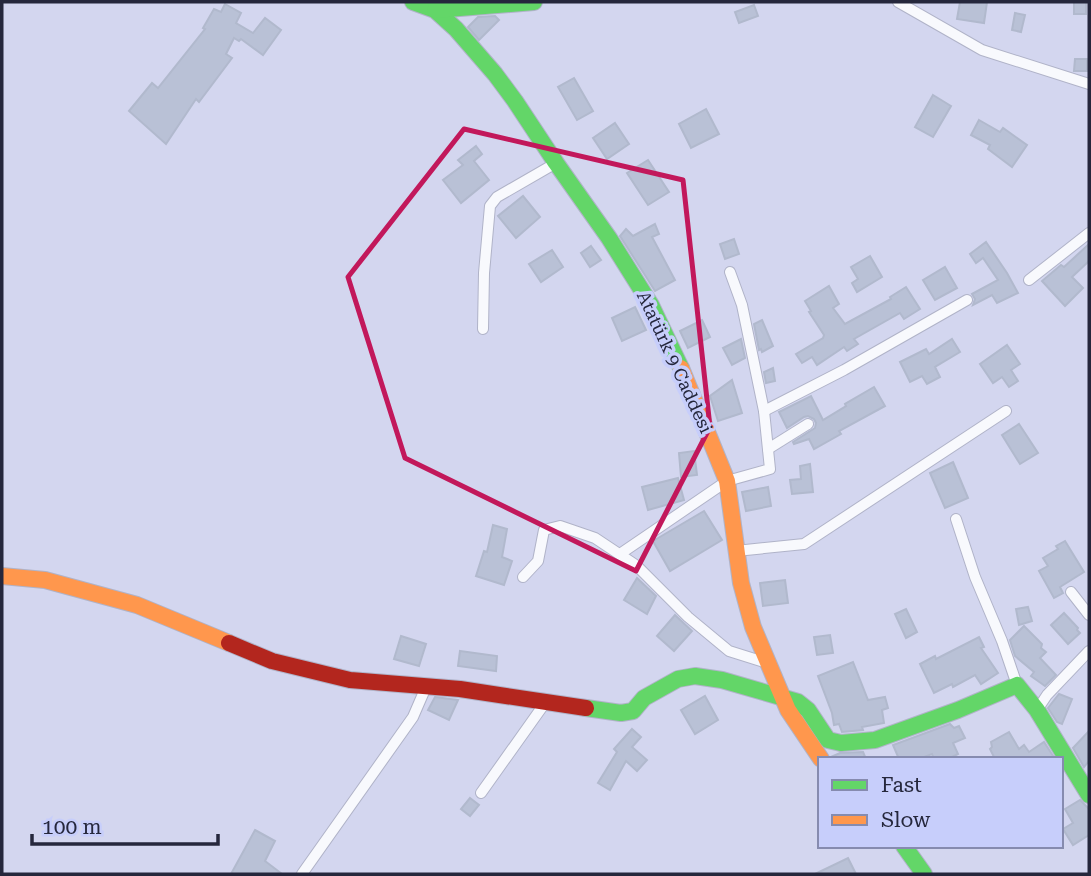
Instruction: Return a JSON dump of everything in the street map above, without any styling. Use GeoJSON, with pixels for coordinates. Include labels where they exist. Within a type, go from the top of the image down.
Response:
{"type":"FeatureCollection","features":[{"type":"Feature","properties":{"kind":"street"},"geometry":{"type":"LineString","coordinates":[[413,2],[436,6],[534,2]]}},
{"type":"Feature","properties":{"kind":"street"},"geometry":{"type":"LineString","coordinates":[[898,2],[982,50],[1089,84]]}},
{"type":"Feature","properties":{"kind":"street","name":"Atatürk 9 Caddesi"},"geometry":{"type":"LineString","coordinates":[[436,6],[515,101],[617,249],[651,305],[727,481],[745,604],[767,663],[798,727],[820,757]]}},
{"type":"Feature","properties":{"kind":"street"},"geometry":{"type":"LineString","coordinates":[[483,329],[489,206],[497,197],[556,163]]}},
{"type":"Feature","properties":{"kind":"street"},"geometry":{"type":"LineString","coordinates":[[1029,280],[1089,233]]}},
{"type":"Feature","properties":{"kind":"street"},"geometry":{"type":"LineString","coordinates":[[620,554],[727,481],[770,468],[764,411],[742,305],[730,272]]}},
{"type":"Feature","properties":{"kind":"street"},"geometry":{"type":"LineString","coordinates":[[764,411],[844,370],[967,300]]}},
{"type":"Feature","properties":{"kind":"street"},"geometry":{"type":"LineString","coordinates":[[736,551],[804,544],[1006,411]]}},
{"type":"Feature","properties":{"kind":"street"},"geometry":{"type":"LineString","coordinates":[[768,449],[808,424]]}},
{"type":"Feature","properties":{"kind":"street"},"geometry":{"type":"LineString","coordinates":[[956,519],[975,577],[1017,685],[1037,710],[1089,795]]}},
{"type":"Feature","properties":{"kind":"street"},"geometry":{"type":"LineString","coordinates":[[523,577],[538,561],[544,530],[560,526],[595,538],[637,566],[688,617],[729,651],[767,663]]}},
{"type":"Feature","properties":{"kind":"street"},"geometry":{"type":"LineString","coordinates":[[2,576],[45,580],[137,605],[272,661],[350,680],[460,689],[621,713],[633,711],[644,698],[678,678],[695,676],[722,680],[798,702],[808,710],[828,740],[841,743],[875,740],[1017,685]]}},
{"type":"Feature","properties":{"kind":"street"},"geometry":{"type":"LineString","coordinates":[[1071,592],[1089,615]]}},
{"type":"Feature","properties":{"kind":"street"},"geometry":{"type":"LineString","coordinates":[[1037,710],[1047,695],[1089,651]]}},
{"type":"Feature","properties":{"kind":"street"},"geometry":{"type":"LineString","coordinates":[[302,874],[413,717],[426,687]]}},
{"type":"Feature","properties":{"kind":"street"},"geometry":{"type":"LineString","coordinates":[[481,793],[545,703]]}},
{"type":"Feature","properties":{"kind":"street"},"geometry":{"type":"LineString","coordinates":[[905,848],[924,874]]}},
{"type":"Feature","properties":{"kind":"highlighted area"},"geometry":{"type":"Polygon","coordinates":[[[464,129],[683,180],[710,427],[636,571],[405,458],[348,277],[464,129]]]}},
{"type":"Feature","properties":{"kind":"building"},"geometry":{"type":"Polygon","coordinates":[[[960,2],[987,2],[984,23],[957,19],[960,2]]]}},
{"type":"Feature","properties":{"kind":"building"},"geometry":{"type":"Polygon","coordinates":[[[1074,2],[1086,2],[1086,14],[1074,14],[1074,2]]]}},
{"type":"Feature","properties":{"kind":"building"},"geometry":{"type":"Polygon","coordinates":[[[225,4],[241,13],[236,23],[253,33],[265,18],[281,30],[263,55],[241,39],[239,41],[234,38],[226,54],[232,58],[199,102],[196,99],[166,144],[129,111],[152,83],[158,88],[205,29],[203,28],[214,9],[221,12],[225,4]]]}},
{"type":"Feature","properties":{"kind":"building"},"geometry":{"type":"Polygon","coordinates":[[[754,5],[758,16],[739,23],[735,12],[754,5]]]}},
{"type":"Feature","properties":{"kind":"building"},"geometry":{"type":"Polygon","coordinates":[[[1015,13],[1025,15],[1021,32],[1012,30],[1015,13]]]}},
{"type":"Feature","properties":{"kind":"building"},"geometry":{"type":"Polygon","coordinates":[[[495,16],[499,20],[479,40],[468,27],[478,17],[495,16]]]}},
{"type":"Feature","properties":{"kind":"building"},"geometry":{"type":"Polygon","coordinates":[[[1075,59],[1087,59],[1087,71],[1074,71],[1075,59]]]}},
{"type":"Feature","properties":{"kind":"building"},"geometry":{"type":"Polygon","coordinates":[[[574,78],[593,111],[577,120],[558,87],[574,78]]]}},
{"type":"Feature","properties":{"kind":"building"},"geometry":{"type":"Polygon","coordinates":[[[933,95],[951,106],[933,137],[915,127],[933,95]]]}},
{"type":"Feature","properties":{"kind":"building"},"geometry":{"type":"Polygon","coordinates":[[[706,109],[719,134],[691,148],[679,124],[706,109]]]}},
{"type":"Feature","properties":{"kind":"building"},"geometry":{"type":"Polygon","coordinates":[[[979,120],[1000,132],[1003,128],[1027,145],[1012,167],[988,149],[990,145],[971,135],[979,120]]]}},
{"type":"Feature","properties":{"kind":"building"},"geometry":{"type":"Polygon","coordinates":[[[615,123],[629,144],[607,159],[593,138],[615,123]]]}},
{"type":"Feature","properties":{"kind":"building"},"geometry":{"type":"Polygon","coordinates":[[[476,146],[482,154],[474,161],[489,180],[461,203],[443,180],[463,165],[458,160],[476,146]]]}},
{"type":"Feature","properties":{"kind":"building"},"geometry":{"type":"Polygon","coordinates":[[[648,160],[669,192],[648,205],[627,173],[648,160]]]}},
{"type":"Feature","properties":{"kind":"building"},"geometry":{"type":"Polygon","coordinates":[[[523,196],[540,217],[516,238],[498,216],[523,196]]]}},
{"type":"Feature","properties":{"kind":"building"},"geometry":{"type":"Polygon","coordinates":[[[655,224],[659,234],[652,237],[675,280],[655,291],[620,236],[626,229],[633,236],[655,224]]]}},
{"type":"Feature","properties":{"kind":"building"},"geometry":{"type":"Polygon","coordinates":[[[734,239],[739,254],[725,259],[720,244],[734,239]]]}},
{"type":"Feature","properties":{"kind":"building"},"geometry":{"type":"Polygon","coordinates":[[[986,242],[1018,293],[997,303],[992,295],[973,305],[975,299],[972,294],[998,280],[983,258],[976,263],[970,254],[986,242]]]}},
{"type":"Feature","properties":{"kind":"building"},"geometry":{"type":"Polygon","coordinates":[[[1089,244],[1089,261],[1072,277],[1083,288],[1065,306],[1042,281],[1061,265],[1064,267],[1089,244]]]}},
{"type":"Feature","properties":{"kind":"building"},"geometry":{"type":"Polygon","coordinates":[[[591,246],[601,260],[590,267],[581,253],[591,246]]]}},
{"type":"Feature","properties":{"kind":"building"},"geometry":{"type":"Polygon","coordinates":[[[552,250],[563,267],[541,282],[529,264],[552,250]]]}},
{"type":"Feature","properties":{"kind":"building"},"geometry":{"type":"Polygon","coordinates":[[[870,256],[882,277],[857,292],[852,283],[858,279],[851,267],[870,256]]]}},
{"type":"Feature","properties":{"kind":"building"},"geometry":{"type":"Polygon","coordinates":[[[945,267],[957,288],[935,300],[923,280],[945,267]]]}},
{"type":"Feature","properties":{"kind":"building"},"geometry":{"type":"Polygon","coordinates":[[[829,286],[839,304],[833,308],[845,324],[891,299],[890,297],[906,287],[920,309],[904,319],[900,313],[854,339],[858,344],[847,351],[844,347],[817,365],[812,357],[802,363],[796,354],[824,335],[805,301],[829,286]]]}},
{"type":"Feature","properties":{"kind":"building"},"geometry":{"type":"Polygon","coordinates":[[[635,307],[646,330],[622,341],[612,318],[635,307]]]}},
{"type":"Feature","properties":{"kind":"building"},"geometry":{"type":"Polygon","coordinates":[[[702,320],[710,337],[688,348],[680,331],[702,320]]]}},
{"type":"Feature","properties":{"kind":"building"},"geometry":{"type":"Polygon","coordinates":[[[762,320],[773,346],[762,352],[759,350],[754,324],[762,320]]]}},
{"type":"Feature","properties":{"kind":"building"},"geometry":{"type":"Polygon","coordinates":[[[741,339],[745,358],[732,365],[723,348],[741,339]]]}},
{"type":"Feature","properties":{"kind":"building"},"geometry":{"type":"Polygon","coordinates":[[[952,339],[960,352],[935,367],[940,377],[927,384],[922,376],[910,382],[900,362],[926,349],[929,354],[952,339]]]}},
{"type":"Feature","properties":{"kind":"building"},"geometry":{"type":"Polygon","coordinates":[[[1007,345],[1020,364],[1011,370],[1018,381],[1009,387],[1002,377],[993,383],[980,364],[1007,345]]]}},
{"type":"Feature","properties":{"kind":"building"},"geometry":{"type":"Polygon","coordinates":[[[773,368],[775,381],[766,383],[764,372],[773,368]]]}},
{"type":"Feature","properties":{"kind":"building"},"geometry":{"type":"Polygon","coordinates":[[[732,380],[742,413],[718,421],[710,396],[732,380]]]}},
{"type":"Feature","properties":{"kind":"building"},"geometry":{"type":"Polygon","coordinates":[[[874,387],[885,406],[839,431],[841,434],[814,449],[809,439],[794,444],[793,442],[815,428],[814,419],[804,417],[787,428],[779,412],[811,396],[823,420],[874,387]]]}},
{"type":"Feature","properties":{"kind":"building"},"geometry":{"type":"Polygon","coordinates":[[[1019,424],[1038,453],[1020,464],[1002,435],[1019,424]]]}},
{"type":"Feature","properties":{"kind":"building"},"geometry":{"type":"Polygon","coordinates":[[[694,451],[697,475],[681,477],[679,453],[694,451]]]}},
{"type":"Feature","properties":{"kind":"building"},"geometry":{"type":"Polygon","coordinates":[[[953,462],[968,498],[945,508],[930,473],[953,462]]]}},
{"type":"Feature","properties":{"kind":"building"},"geometry":{"type":"Polygon","coordinates":[[[810,464],[813,492],[792,494],[790,480],[801,479],[800,466],[810,464]]]}},
{"type":"Feature","properties":{"kind":"building"},"geometry":{"type":"Polygon","coordinates":[[[678,478],[684,500],[648,510],[642,487],[678,478]]]}},
{"type":"Feature","properties":{"kind":"building"},"geometry":{"type":"Polygon","coordinates":[[[768,487],[771,506],[746,511],[742,492],[768,487]]]}},
{"type":"Feature","properties":{"kind":"building"},"geometry":{"type":"Polygon","coordinates":[[[704,511],[722,540],[670,571],[653,541],[704,511]]]}},
{"type":"Feature","properties":{"kind":"building"},"geometry":{"type":"Polygon","coordinates":[[[493,525],[507,529],[502,557],[512,561],[504,585],[476,576],[484,551],[487,552],[493,525]]]}},
{"type":"Feature","properties":{"kind":"building"},"geometry":{"type":"Polygon","coordinates":[[[1065,541],[1084,572],[1060,587],[1063,593],[1054,598],[1039,571],[1048,566],[1043,558],[1065,541]]]}},
{"type":"Feature","properties":{"kind":"building"},"geometry":{"type":"Polygon","coordinates":[[[637,578],[656,596],[647,614],[624,600],[637,578]]]}},
{"type":"Feature","properties":{"kind":"building"},"geometry":{"type":"Polygon","coordinates":[[[785,580],[788,603],[763,606],[760,583],[785,580]]]}},
{"type":"Feature","properties":{"kind":"building"},"geometry":{"type":"Polygon","coordinates":[[[1028,607],[1032,621],[1019,625],[1016,609],[1028,607]]]}},
{"type":"Feature","properties":{"kind":"building"},"geometry":{"type":"Polygon","coordinates":[[[906,609],[917,632],[906,638],[895,614],[906,609]]]}},
{"type":"Feature","properties":{"kind":"building"},"geometry":{"type":"Polygon","coordinates":[[[1064,613],[1080,633],[1068,644],[1051,625],[1064,613]]]}},
{"type":"Feature","properties":{"kind":"building"},"geometry":{"type":"Polygon","coordinates":[[[675,615],[692,631],[674,651],[657,636],[675,615]]]}},
{"type":"Feature","properties":{"kind":"building"},"geometry":{"type":"Polygon","coordinates":[[[1024,626],[1042,644],[1041,648],[1046,652],[1040,658],[1056,675],[1045,686],[1031,676],[1034,672],[1015,656],[1010,640],[1024,626]]]}},
{"type":"Feature","properties":{"kind":"building"},"geometry":{"type":"Polygon","coordinates":[[[830,635],[833,653],[817,655],[814,637],[830,635]]]}},
{"type":"Feature","properties":{"kind":"building"},"geometry":{"type":"Polygon","coordinates":[[[401,636],[426,644],[419,666],[394,659],[401,636]]]}},
{"type":"Feature","properties":{"kind":"building"},"geometry":{"type":"Polygon","coordinates":[[[979,637],[984,647],[981,648],[998,673],[981,684],[975,675],[953,687],[952,684],[934,693],[920,664],[935,656],[936,659],[979,637]]]}},
{"type":"Feature","properties":{"kind":"building"},"geometry":{"type":"Polygon","coordinates":[[[460,651],[497,656],[496,671],[458,666],[460,651]]]}},
{"type":"Feature","properties":{"kind":"building"},"geometry":{"type":"Polygon","coordinates":[[[853,662],[868,700],[885,697],[888,708],[882,710],[884,723],[862,727],[863,730],[842,732],[839,724],[834,725],[818,676],[853,662]]]}},
{"type":"Feature","properties":{"kind":"building"},"geometry":{"type":"Polygon","coordinates":[[[1059,694],[1072,699],[1062,724],[1057,722],[1048,708],[1059,694]]]}},
{"type":"Feature","properties":{"kind":"building"},"geometry":{"type":"Polygon","coordinates":[[[705,696],[718,720],[695,734],[681,710],[705,696]]]}},
{"type":"Feature","properties":{"kind":"building"},"geometry":{"type":"Polygon","coordinates":[[[435,697],[458,700],[449,720],[428,710],[435,697]]]}},
{"type":"Feature","properties":{"kind":"building"},"geometry":{"type":"Polygon","coordinates":[[[950,724],[954,728],[959,726],[965,738],[953,743],[958,754],[952,757],[933,757],[932,754],[924,757],[898,757],[893,745],[950,724]]]}},
{"type":"Feature","properties":{"kind":"building"},"geometry":{"type":"Polygon","coordinates":[[[632,729],[641,737],[632,747],[647,760],[637,771],[626,761],[610,790],[598,783],[617,752],[614,749],[632,729]]]}},
{"type":"Feature","properties":{"kind":"building"},"geometry":{"type":"Polygon","coordinates":[[[1089,731],[1089,761],[1084,767],[1073,748],[1089,731]]]}},
{"type":"Feature","properties":{"kind":"building"},"geometry":{"type":"Polygon","coordinates":[[[1009,732],[1019,749],[1024,745],[1029,752],[1044,742],[1054,757],[994,757],[990,749],[991,742],[1009,732]]]}},
{"type":"Feature","properties":{"kind":"building"},"geometry":{"type":"Polygon","coordinates":[[[863,752],[865,757],[831,757],[840,753],[863,752]]]}},
{"type":"Feature","properties":{"kind":"building"},"geometry":{"type":"Polygon","coordinates":[[[470,798],[479,805],[470,816],[461,809],[470,798]]]}},
{"type":"Feature","properties":{"kind":"building"},"geometry":{"type":"Polygon","coordinates":[[[1080,800],[1089,809],[1089,835],[1073,845],[1063,829],[1073,823],[1065,809],[1080,800]]]}},
{"type":"Feature","properties":{"kind":"building"},"geometry":{"type":"Polygon","coordinates":[[[255,830],[275,841],[265,861],[282,874],[231,874],[255,830]]]}},
{"type":"Feature","properties":{"kind":"building"},"geometry":{"type":"Polygon","coordinates":[[[848,858],[856,874],[815,874],[848,858]]]}},
{"type":"Feature","properties":{"kind":"traffic: fast"},"geometry":{"type":"LineString","coordinates":[[413,2],[435,10],[456,29],[515,101],[609,238],[651,305],[681,368]]}},
{"type":"Feature","properties":{"kind":"traffic: fast"},"geometry":{"type":"LineString","coordinates":[[435,10],[534,2]]}},
{"type":"Feature","properties":{"kind":"traffic: fast"},"geometry":{"type":"LineString","coordinates":[[586,708],[621,713],[633,711],[644,698],[678,679],[695,676],[722,680],[798,702],[808,710],[828,740],[841,743],[875,740],[1017,685],[1037,710],[1089,795]]}},
{"type":"Feature","properties":{"kind":"traffic: fast"},"geometry":{"type":"LineString","coordinates":[[905,848],[924,874]]}},
{"type":"Feature","properties":{"kind":"traffic: slow"},"geometry":{"type":"LineString","coordinates":[[681,368],[727,481],[741,583],[753,627],[788,710],[820,757]]}},
{"type":"Feature","properties":{"kind":"traffic: slow"},"geometry":{"type":"LineString","coordinates":[[2,576],[45,580],[137,605],[229,643]]}},
{"type":"Feature","properties":{"kind":"traffic: jam"},"geometry":{"type":"LineString","coordinates":[[229,643],[272,661],[350,680],[460,689],[586,708]]}}]}
